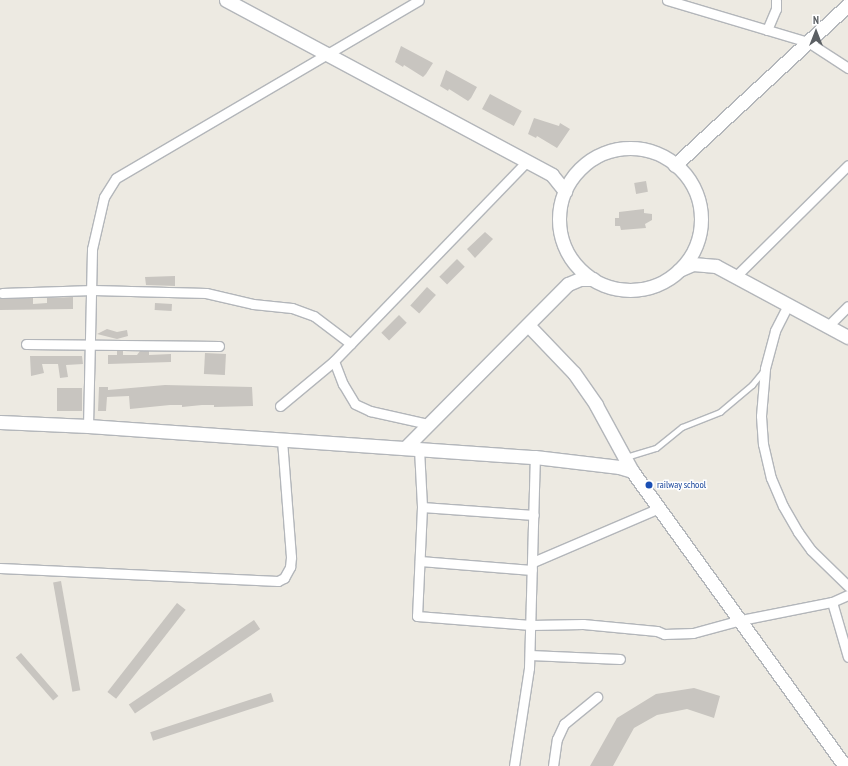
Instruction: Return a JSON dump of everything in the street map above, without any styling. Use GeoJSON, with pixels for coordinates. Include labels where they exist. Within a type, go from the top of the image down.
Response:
{"type":"FeatureCollection","features":[{"type":"Feature","properties":{"kind":"street"},"geometry":{"type":"LineString","coordinates":[[226,0],[526,161],[552,174],[575,175]]}},
{"type":"Feature","properties":{"kind":"street"},"geometry":{"type":"LineString","coordinates":[[88,426],[89,346],[93,290],[92,249],[104,197],[116,178],[328,55],[419,0]]}},
{"type":"Feature","properties":{"kind":"street"},"geometry":{"type":"LineString","coordinates":[[667,0],[808,42],[848,68]]}},
{"type":"Feature","properties":{"kind":"street"},"geometry":{"type":"LineString","coordinates":[[767,30],[776,9],[776,0]]}},
{"type":"Feature","properties":{"kind":"street"},"geometry":{"type":"LineString","coordinates":[[675,165],[848,5]]}},
{"type":"Feature","properties":{"kind":"street"},"geometry":{"type":"LineString","coordinates":[[679,271],[690,256],[698,240],[701,222],[699,203],[688,178],[675,165],[650,152],[623,149],[596,157],[575,175],[565,191],[560,208],[559,226],[563,244],[572,259],[593,279],[610,287],[637,289],[660,283],[693,264],[716,266]]}},
{"type":"Feature","properties":{"kind":"street"},"geometry":{"type":"LineString","coordinates":[[280,406],[334,361],[526,161]]}},
{"type":"Feature","properties":{"kind":"street"},"geometry":{"type":"LineString","coordinates":[[735,277],[848,165]]}},
{"type":"Feature","properties":{"kind":"street"},"geometry":{"type":"LineString","coordinates":[[552,174],[565,191]]}},
{"type":"Feature","properties":{"kind":"street"},"geometry":{"type":"LineString","coordinates":[[698,240],[702,250],[716,266],[848,337]]}},
{"type":"Feature","properties":{"kind":"street"},"geometry":{"type":"LineString","coordinates":[[568,284],[572,273],[572,259]]}},
{"type":"Feature","properties":{"kind":"street"},"geometry":{"type":"LineString","coordinates":[[405,448],[568,284],[580,279],[593,279]]}},
{"type":"Feature","properties":{"kind":"street"},"geometry":{"type":"LineString","coordinates":[[2,293],[93,290],[206,292],[253,304],[292,308],[314,316],[351,344]]}},
{"type":"Feature","properties":{"kind":"street"},"geometry":{"type":"LineString","coordinates":[[788,305],[775,331],[765,368],[760,416],[763,444],[771,478],[783,506],[798,532],[810,550],[848,586]]}},
{"type":"Feature","properties":{"kind":"street"},"geometry":{"type":"LineString","coordinates":[[828,326],[848,306]]}},
{"type":"Feature","properties":{"kind":"street"},"geometry":{"type":"LineString","coordinates":[[528,325],[574,373],[596,405],[632,471],[845,766]]}},
{"type":"Feature","properties":{"kind":"street"},"geometry":{"type":"LineString","coordinates":[[26,344],[89,346],[219,346]]}},
{"type":"Feature","properties":{"kind":"street"},"geometry":{"type":"LineString","coordinates":[[334,361],[343,384],[355,404],[370,411],[428,424]]}},
{"type":"Feature","properties":{"kind":"street"},"geometry":{"type":"LineString","coordinates":[[0,422],[88,426],[535,457],[619,467],[632,471]]}},
{"type":"Feature","properties":{"kind":"street"},"geometry":{"type":"LineString","coordinates":[[0,568],[278,581],[284,578],[290,567],[291,558],[282,440]]}},
{"type":"Feature","properties":{"kind":"street"},"geometry":{"type":"LineString","coordinates":[[418,449],[422,507],[417,616],[531,625],[583,624],[657,631],[664,634],[694,633],[741,620],[832,602],[848,596]]}},
{"type":"Feature","properties":{"kind":"street"},"geometry":{"type":"LineString","coordinates":[[514,766],[530,655],[535,457]]}},
{"type":"Feature","properties":{"kind":"street"},"geometry":{"type":"LineString","coordinates":[[422,507],[534,514]]}},
{"type":"Feature","properties":{"kind":"street"},"geometry":{"type":"LineString","coordinates":[[420,562],[532,566],[659,508]]}},
{"type":"Feature","properties":{"kind":"street"},"geometry":{"type":"LineString","coordinates":[[832,602],[848,657]]}},
{"type":"Feature","properties":{"kind":"street"},"geometry":{"type":"LineString","coordinates":[[530,655],[620,659]]}},
{"type":"Feature","properties":{"kind":"street"},"geometry":{"type":"LineString","coordinates":[[553,766],[557,739],[564,724],[597,697]]}},
{"type":"Feature","properties":{"kind":"lane"},"geometry":{"type":"LineString","coordinates":[[625,457],[656,448],[682,427],[720,412],[752,385],[765,368]]}},
{"type":"Feature","properties":{"kind":"building"},"geometry":{"type":"Polygon","coordinates":[[[401,46],[433,63],[423,77],[404,65],[403,67],[395,62],[401,46]]]}},
{"type":"Feature","properties":{"kind":"building"},"geometry":{"type":"Polygon","coordinates":[[[446,70],[477,87],[468,101],[449,89],[448,91],[440,86],[446,70]]]}},
{"type":"Feature","properties":{"kind":"building"},"geometry":{"type":"Polygon","coordinates":[[[490,94],[522,111],[514,126],[482,109],[490,94]]]}},
{"type":"Feature","properties":{"kind":"building"},"geometry":{"type":"Polygon","coordinates":[[[534,118],[559,126],[560,123],[570,129],[557,148],[537,136],[536,138],[528,134],[534,118]]]}},
{"type":"Feature","properties":{"kind":"building"},"geometry":{"type":"Polygon","coordinates":[[[646,181],[648,192],[636,194],[634,183],[646,181]]]}},
{"type":"Feature","properties":{"kind":"building"},"geometry":{"type":"Polygon","coordinates":[[[644,209],[644,213],[652,214],[652,220],[645,224],[646,228],[621,230],[620,226],[615,226],[615,218],[619,218],[619,212],[644,209]]]}},
{"type":"Feature","properties":{"kind":"building"},"geometry":{"type":"Polygon","coordinates":[[[485,232],[493,239],[475,258],[467,249],[485,232]]]}},
{"type":"Feature","properties":{"kind":"building"},"geometry":{"type":"Polygon","coordinates":[[[457,259],[465,267],[447,284],[439,277],[457,259]]]}},
{"type":"Feature","properties":{"kind":"building"},"geometry":{"type":"Polygon","coordinates":[[[175,276],[175,286],[146,285],[145,277],[175,276]]]}},
{"type":"Feature","properties":{"kind":"building"},"geometry":{"type":"Polygon","coordinates":[[[427,287],[436,295],[419,314],[410,306],[427,287]]]}},
{"type":"Feature","properties":{"kind":"building"},"geometry":{"type":"Polygon","coordinates":[[[73,297],[73,309],[0,310],[0,299],[33,298],[33,304],[47,303],[47,298],[73,297]]]}},
{"type":"Feature","properties":{"kind":"building"},"geometry":{"type":"Polygon","coordinates":[[[155,303],[172,304],[172,311],[155,310],[155,303]]]}},
{"type":"Feature","properties":{"kind":"building"},"geometry":{"type":"Polygon","coordinates":[[[399,315],[407,323],[389,340],[381,333],[399,315]]]}},
{"type":"Feature","properties":{"kind":"building"},"geometry":{"type":"Polygon","coordinates":[[[107,329],[117,332],[127,330],[128,336],[117,339],[97,334],[107,329]]]}},
{"type":"Feature","properties":{"kind":"building"},"geometry":{"type":"Polygon","coordinates":[[[117,351],[123,351],[123,355],[137,355],[140,351],[149,351],[149,355],[171,354],[171,362],[108,364],[108,355],[117,355],[117,351]]]}},
{"type":"Feature","properties":{"kind":"building"},"geometry":{"type":"Polygon","coordinates":[[[205,353],[226,354],[225,375],[204,374],[205,353]]]}},
{"type":"Feature","properties":{"kind":"building"},"geometry":{"type":"Polygon","coordinates":[[[30,356],[82,356],[83,364],[66,365],[68,377],[60,378],[58,364],[42,364],[44,373],[31,376],[30,356]]]}},
{"type":"Feature","properties":{"kind":"building"},"geometry":{"type":"Polygon","coordinates":[[[165,385],[252,387],[253,406],[214,407],[214,405],[202,405],[182,407],[182,405],[170,405],[130,409],[129,396],[107,397],[106,411],[98,411],[99,387],[108,387],[108,390],[165,385]]]}},
{"type":"Feature","properties":{"kind":"building"},"geometry":{"type":"Polygon","coordinates":[[[57,388],[82,388],[82,411],[57,411],[57,388]]]}},
{"type":"Feature","properties":{"kind":"building"},"geometry":{"type":"Polygon","coordinates":[[[61,581],[80,690],[72,692],[53,582],[61,581]]]}},
{"type":"Feature","properties":{"kind":"building"},"geometry":{"type":"Polygon","coordinates":[[[177,603],[186,610],[116,699],[107,692],[177,603]]]}},
{"type":"Feature","properties":{"kind":"building"},"geometry":{"type":"Polygon","coordinates":[[[254,620],[260,629],[135,714],[129,704],[254,620]]]}},
{"type":"Feature","properties":{"kind":"building"},"geometry":{"type":"Polygon","coordinates":[[[21,653],[58,696],[53,701],[16,658],[21,653]]]}},
{"type":"Feature","properties":{"kind":"building"},"geometry":{"type":"Polygon","coordinates":[[[694,688],[720,696],[714,718],[687,709],[657,715],[634,728],[613,766],[590,766],[617,718],[656,694],[694,688]]]}},
{"type":"Feature","properties":{"kind":"building"},"geometry":{"type":"Polygon","coordinates":[[[271,693],[274,702],[153,741],[150,732],[271,693]]]}},
{"type":"Feature","properties":{"kind":"place","name":"railway school"},"geometry":{"type":"Point","coordinates":[649,485]}}]}
